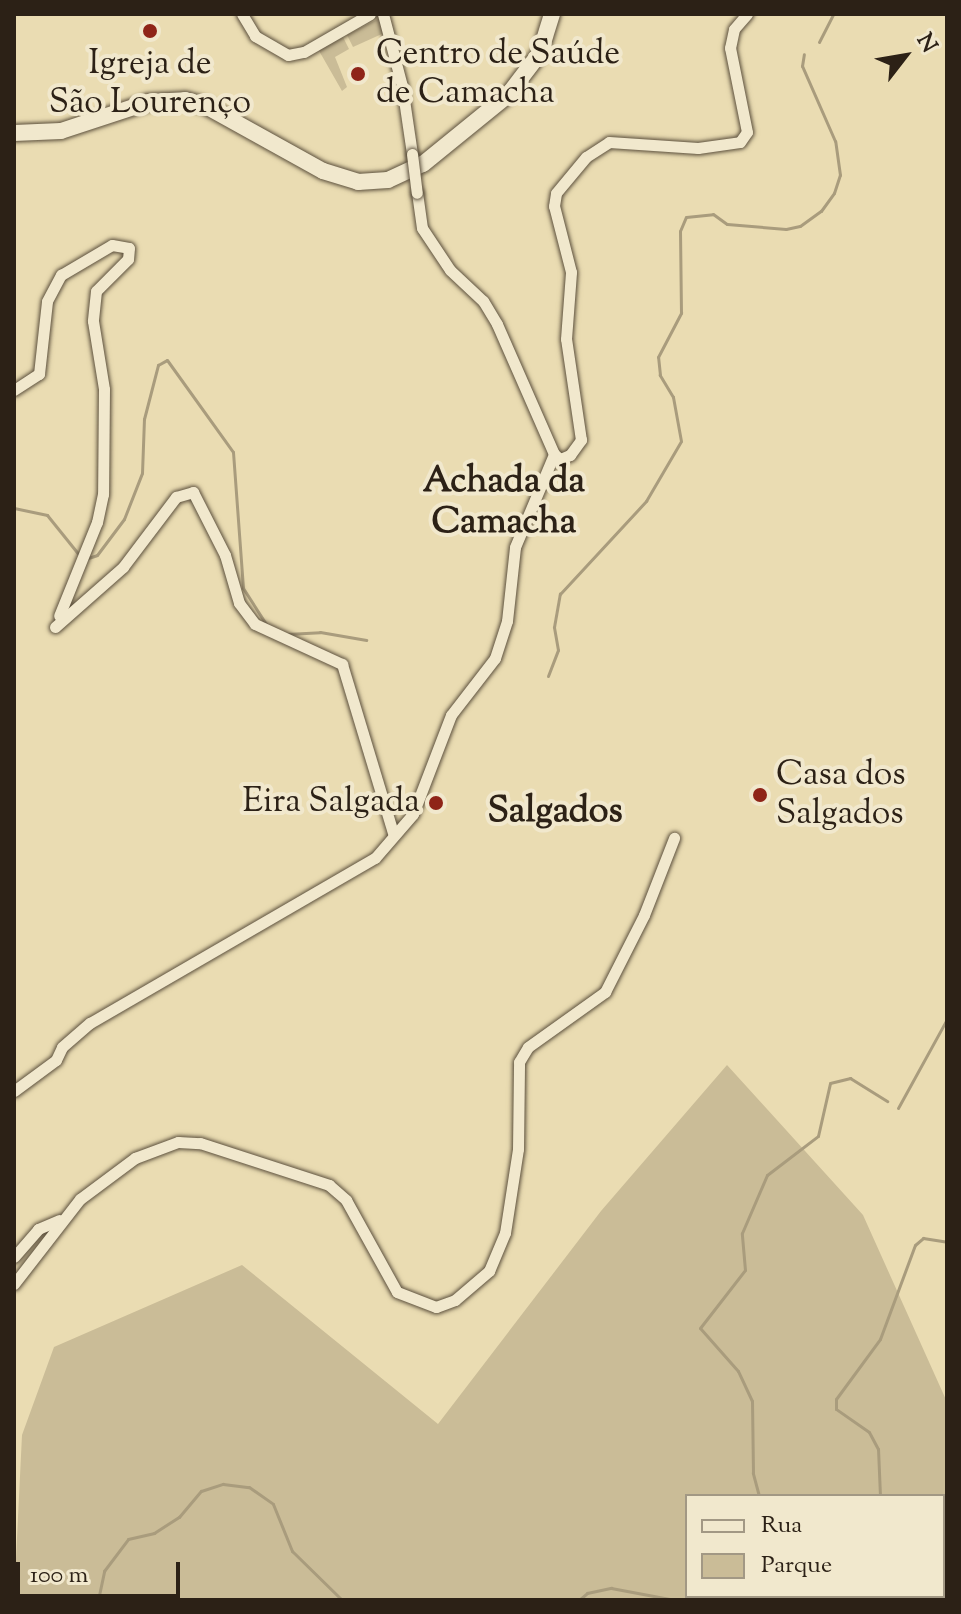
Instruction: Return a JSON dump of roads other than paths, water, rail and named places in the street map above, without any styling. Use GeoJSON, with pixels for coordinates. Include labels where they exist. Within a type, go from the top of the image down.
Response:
{"type":"FeatureCollection","features":[{"type":"Feature","properties":{"kind":"main road"},"geometry":{"type":"LineString","coordinates":[[14,133],[61,131],[149,102],[185,100],[204,105],[323,171],[358,182],[388,180],[423,164],[508,95],[540,53],[552,14]]}},
{"type":"Feature","properties":{"kind":"street"},"geometry":{"type":"LineString","coordinates":[[242,14],[255,36],[288,55],[304,52],[370,14]]}},
{"type":"Feature","properties":{"kind":"street"},"geometry":{"type":"LineString","coordinates":[[383,14],[395,55],[422,228],[450,270],[483,301],[497,324],[554,454],[560,459],[570,455],[581,440],[566,339],[571,272],[554,206],[556,193],[586,157],[609,142],[698,148],[740,142],[747,132],[730,48],[734,29],[747,14]]}},
{"type":"Feature","properties":{"kind":"street"},"geometry":{"type":"LineString","coordinates":[[14,390],[39,374],[47,301],[61,275],[112,245],[129,248],[128,259],[96,291],[93,321],[104,389],[103,494],[97,522],[55,627],[123,567],[176,497],[193,492],[225,555],[239,603],[255,624],[342,664],[393,833]]}},
{"type":"Feature","properties":{"kind":"street"},"geometry":{"type":"LineString","coordinates":[[14,1091],[56,1060],[62,1047],[90,1023],[217,945],[356,873],[375,858],[393,833],[413,814],[451,715],[495,658],[507,621],[515,547],[554,454]]}},
{"type":"Feature","properties":{"kind":"street"},"geometry":{"type":"LineString","coordinates":[[14,1257],[38,1229],[60,1219],[135,1158],[178,1142],[200,1143],[329,1185],[346,1200],[397,1292],[436,1307],[455,1300],[489,1271],[505,1233],[518,1149],[519,1062],[528,1047],[605,992],[644,915],[674,838]]}},
{"type":"Feature","properties":{"kind":"street"},"geometry":{"type":"LineString","coordinates":[[14,1284],[60,1219]]}},
{"type":"Feature","properties":{"kind":"waterway"},"geometry":{"type":"LineString","coordinates":[[819,42],[833,14]]}},
{"type":"Feature","properties":{"kind":"waterway"},"geometry":{"type":"LineString","coordinates":[[548,676],[558,650],[554,627],[560,594],[646,501],[681,441],[673,397],[660,375],[658,357],[681,313],[680,231],[686,217],[713,214],[727,224],[786,229],[800,226],[821,211],[834,193],[840,175],[835,141],[802,66],[804,54]]}},
{"type":"Feature","properties":{"kind":"waterway"},"geometry":{"type":"LineString","coordinates":[[88,558],[97,555],[124,519],[142,473],[144,419],[158,365],[167,360],[233,452],[243,588],[266,624]]}},
{"type":"Feature","properties":{"kind":"waterway"},"geometry":{"type":"LineString","coordinates":[[14,508],[47,515],[80,556]]}},
{"type":"Feature","properties":{"kind":"waterway"},"geometry":{"type":"LineString","coordinates":[[287,634],[320,632],[366,640]]}},
{"type":"Feature","properties":{"kind":"waterway"},"geometry":{"type":"LineString","coordinates":[[898,1108],[947,1019]]}},
{"type":"Feature","properties":{"kind":"waterway"},"geometry":{"type":"LineString","coordinates":[[758,1494],[753,1473],[752,1401],[738,1371],[700,1328],[745,1270],[742,1233],[767,1175],[818,1136],[830,1083],[850,1078],[887,1101]]}},
{"type":"Feature","properties":{"kind":"waterway"},"geometry":{"type":"LineString","coordinates":[[880,1494],[878,1449],[869,1432],[836,1409],[836,1399],[880,1339],[915,1245],[923,1238],[947,1242]]}},
{"type":"Feature","properties":{"kind":"waterway"},"geometry":{"type":"LineString","coordinates":[[98,1600],[104,1571],[128,1539],[154,1533],[179,1517],[201,1491],[223,1484],[249,1487],[273,1504],[292,1551],[342,1600]]}},
{"type":"Feature","properties":{"kind":"waterway"},"geometry":{"type":"LineString","coordinates":[[579,1600],[587,1593],[611,1588],[675,1600]]}},
{"type":"Feature","properties":{"kind":"place","name":"Igreja de São Lourenço"},"geometry":{"type":"Point","coordinates":[150,31]}},
{"type":"Feature","properties":{"kind":"place","name":"Centro de Saúde de Camacha"},"geometry":{"type":"Point","coordinates":[358,74]}},
{"type":"Feature","properties":{"kind":"place","name":"Casa dos Salgados"},"geometry":{"type":"Point","coordinates":[760,795]}},
{"type":"Feature","properties":{"kind":"place","name":"Eira Salgada"},"geometry":{"type":"Point","coordinates":[436,803]}},
{"type":"Feature","properties":{"kind":"district","name":"Achada da Camacha"},"geometry":{"type":"Point","coordinates":[504,502]}},
{"type":"Feature","properties":{"kind":"district","name":"Salgados"},"geometry":{"type":"Point","coordinates":[555,813]}}]}
